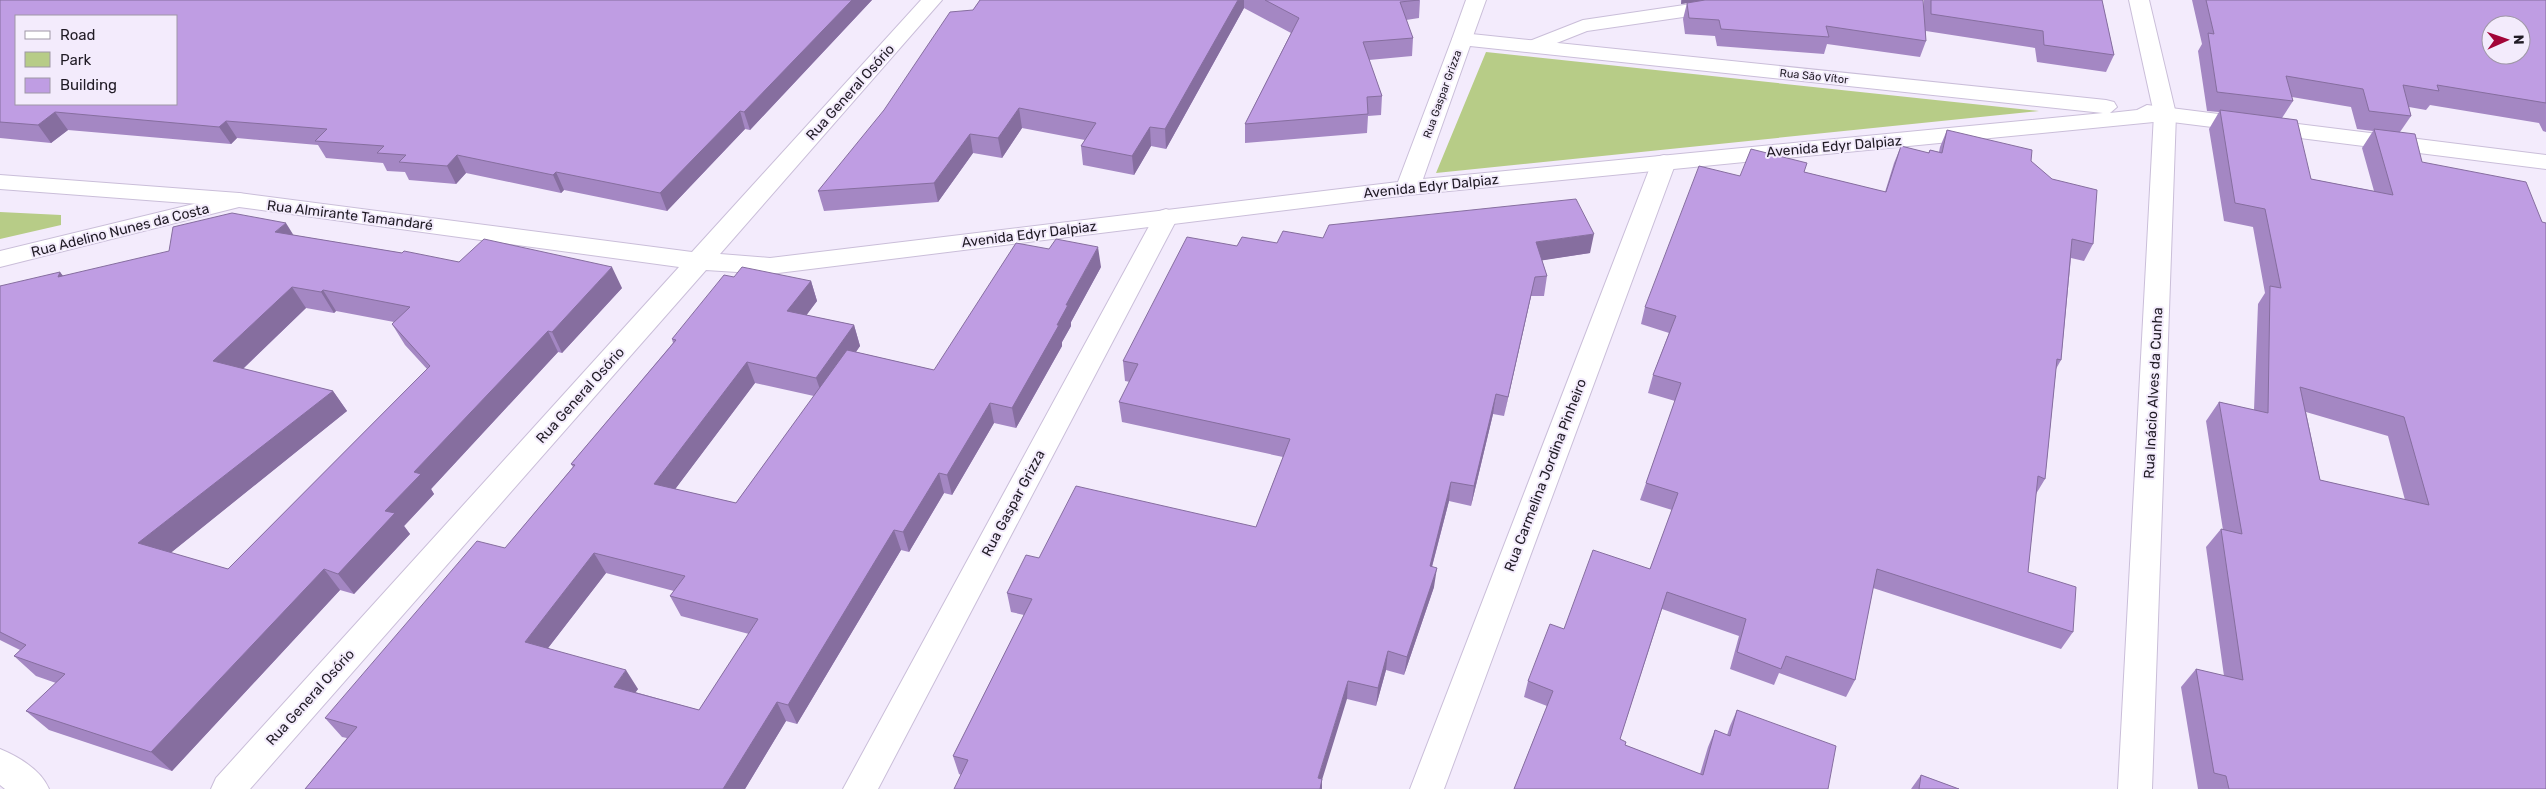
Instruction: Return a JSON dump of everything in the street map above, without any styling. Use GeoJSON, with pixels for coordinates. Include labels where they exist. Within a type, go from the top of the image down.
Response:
{"type":"FeatureCollection","features":[{"type":"Feature","properties":{"kind":"street","name":"Rua General Osório"},"geometry":{"type":"LineString","coordinates":[[228,789],[932,0]]}},
{"type":"Feature","properties":{"kind":"street","name":"Rua Gaspar Grizza"},"geometry":{"type":"LineString","coordinates":[[1408,188],[1476,0]]}},
{"type":"Feature","properties":{"kind":"street"},"geometry":{"type":"LineString","coordinates":[[1534,46],[1583,26],[1759,0]]}},
{"type":"Feature","properties":{"kind":"street","name":"Rua Inácio Alves da Cunha"},"geometry":{"type":"LineString","coordinates":[[2135,789],[2165,114],[2139,0]]}},
{"type":"Feature","properties":{"kind":"street","name":"Rua São Vítor"},"geometry":{"type":"LineString","coordinates":[[1462,39],[2165,114]]}},
{"type":"Feature","properties":{"kind":"street","name":"Avenida Edyr Dalpiaz"},"geometry":{"type":"LineString","coordinates":[[700,261],[770,266],[1408,188],[2165,114]]}},
{"type":"Feature","properties":{"kind":"street"},"geometry":{"type":"LineString","coordinates":[[2165,114],[2546,162]]}},
{"type":"Feature","properties":{"kind":"street","name":"Rua Carmelina Jordina Pinheiro"},"geometry":{"type":"LineString","coordinates":[[1426,789],[1664,162]]}},
{"type":"Feature","properties":{"kind":"street","name":"Rua Almirante Tamandaré"},"geometry":{"type":"LineString","coordinates":[[0,182],[239,200],[700,261]]}},
{"type":"Feature","properties":{"kind":"street","name":"Rua Adelino Nunes da Costa"},"geometry":{"type":"LineString","coordinates":[[0,259],[239,200]]}},
{"type":"Feature","properties":{"kind":"street","name":"Rua Gaspar Grizza"},"geometry":{"type":"LineString","coordinates":[[860,789],[1166,217]]}},
{"type":"Feature","properties":{"kind":"street"},"geometry":{"type":"LineString","coordinates":[[0,765],[32,789]]}},
{"type":"Feature","properties":{"kind":"green space"},"geometry":{"type":"Polygon","coordinates":[[[1486,52],[2039,111],[1436,173],[1486,52]]]}},
{"type":"Feature","properties":{"kind":"green space"},"geometry":{"type":"Polygon","coordinates":[[[0,212],[61,215],[61,225],[0,239],[0,212]]]}},
{"type":"Feature","properties":{"kind":"building"},"geometry":{"type":"Polygon","coordinates":[[[0,0],[852,0],[744,112],[740,111],[660,193],[556,172],[553,175],[457,155],[447,166],[399,162],[406,155],[377,153],[384,146],[315,141],[327,129],[226,121],[219,127],[55,112],[38,125],[0,122],[0,0]]]}},
{"type":"Feature","properties":{"kind":"building"},"geometry":{"type":"Polygon","coordinates":[[[980,0],[1238,0],[1165,129],[1150,127],[1132,156],[1081,146],[1096,123],[1019,108],[998,138],[970,134],[934,183],[818,191],[884,110],[950,12],[973,10],[980,0]]]}},
{"type":"Feature","properties":{"kind":"building"},"geometry":{"type":"Polygon","coordinates":[[[1265,0],[1419,0],[1400,2],[1413,38],[1363,42],[1382,96],[1367,97],[1368,114],[1245,124],[1299,18],[1265,0]]]}},
{"type":"Feature","properties":{"kind":"building"},"geometry":{"type":"Polygon","coordinates":[[[1705,0],[1923,0],[1926,41],[1826,26],[1829,37],[1721,29],[1719,20],[1689,18],[1687,3],[1705,0]]]}},
{"type":"Feature","properties":{"kind":"building"},"geometry":{"type":"Polygon","coordinates":[[[1931,0],[2102,0],[2114,55],[2044,45],[2043,31],[1931,14],[1931,0]]]}},
{"type":"Feature","properties":{"kind":"building"},"geometry":{"type":"Polygon","coordinates":[[[2206,0],[2546,0],[2546,103],[2437,85],[2439,91],[2403,85],[2411,116],[2369,111],[2363,89],[2286,76],[2293,101],[2217,92],[2208,33],[2214,34],[2206,0]]]}},
{"type":"Feature","properties":{"kind":"building"},"geometry":{"type":"Polygon","coordinates":[[[2220,110],[2297,120],[2311,179],[2393,195],[2374,129],[2415,134],[2422,162],[2526,182],[2542,222],[2546,223],[2546,789],[2229,789],[2226,776],[2214,773],[2196,669],[2243,680],[2221,529],[2242,534],[2219,402],[2268,413],[2270,286],[2281,288],[2265,209],[2235,203],[2220,110]],[[2300,387],[2320,480],[2429,505],[2404,417],[2300,387]]]}},
{"type":"Feature","properties":{"kind":"building"},"geometry":{"type":"Polygon","coordinates":[[[1947,130],[2032,150],[2031,161],[2052,179],[2097,190],[2093,244],[2072,239],[2061,360],[2057,359],[2045,479],[2038,476],[2028,572],[2076,587],[2073,632],[1877,569],[1855,680],[1786,656],[1781,669],[1737,652],[1746,619],[1667,592],[1620,739],[1626,742],[1625,745],[1703,775],[1715,730],[1730,736],[1737,710],[1836,746],[1828,789],[1514,789],[1553,691],[1528,681],[1550,624],[1564,629],[1593,550],[1650,569],[1678,493],[1646,483],[1681,383],[1653,375],[1676,316],[1645,307],[1699,166],[1740,176],[1751,149],[1807,163],[1804,172],[1886,192],[1901,146],[1929,153],[1930,150],[1942,153],[1947,130]]]}},
{"type":"Feature","properties":{"kind":"building"},"geometry":{"type":"Polygon","coordinates":[[[1576,199],[1594,234],[1536,242],[1547,276],[1535,277],[1508,397],[1496,394],[1474,486],[1451,482],[1430,566],[1437,568],[1407,657],[1388,651],[1378,688],[1348,681],[1318,778],[1322,779],[1320,789],[954,789],[968,760],[953,756],[1032,599],[1007,593],[1026,555],[1039,558],[1076,486],[1256,527],[1290,439],[1119,402],[1138,364],[1123,361],[1187,237],[1237,246],[1242,237],[1277,243],[1283,231],[1323,238],[1329,225],[1576,199]]]}},
{"type":"Feature","properties":{"kind":"building"},"geometry":{"type":"Polygon","coordinates":[[[232,213],[286,223],[275,232],[402,253],[404,251],[459,262],[484,239],[612,267],[552,332],[548,331],[414,472],[421,474],[385,511],[395,513],[338,574],[324,569],[151,752],[26,711],[65,674],[14,656],[26,645],[0,632],[0,286],[60,272],[58,277],[169,251],[173,227],[232,213]],[[292,287],[213,361],[333,391],[138,543],[228,569],[430,366],[392,324],[410,307],[323,290],[321,292],[292,287]]]}},
{"type":"Feature","properties":{"kind":"building"},"geometry":{"type":"Polygon","coordinates":[[[1056,239],[1098,247],[1066,305],[1068,305],[1057,325],[1059,325],[1012,408],[990,403],[947,475],[939,473],[903,532],[894,530],[788,705],[777,702],[723,789],[305,789],[357,727],[325,718],[477,541],[505,548],[575,465],[571,464],[676,340],[672,339],[724,275],[734,277],[742,267],[811,281],[787,311],[854,325],[816,378],[747,362],[654,484],[736,503],[847,350],[934,370],[1016,243],[1049,249],[1056,239]],[[594,553],[525,642],[626,670],[614,687],[699,710],[758,619],[670,596],[685,576],[594,553]]]}},
{"type":"Feature","properties":{"kind":"building"},"geometry":{"type":"Polygon","coordinates":[[[1921,775],[1959,789],[1919,789],[1921,775]]]}}]}
